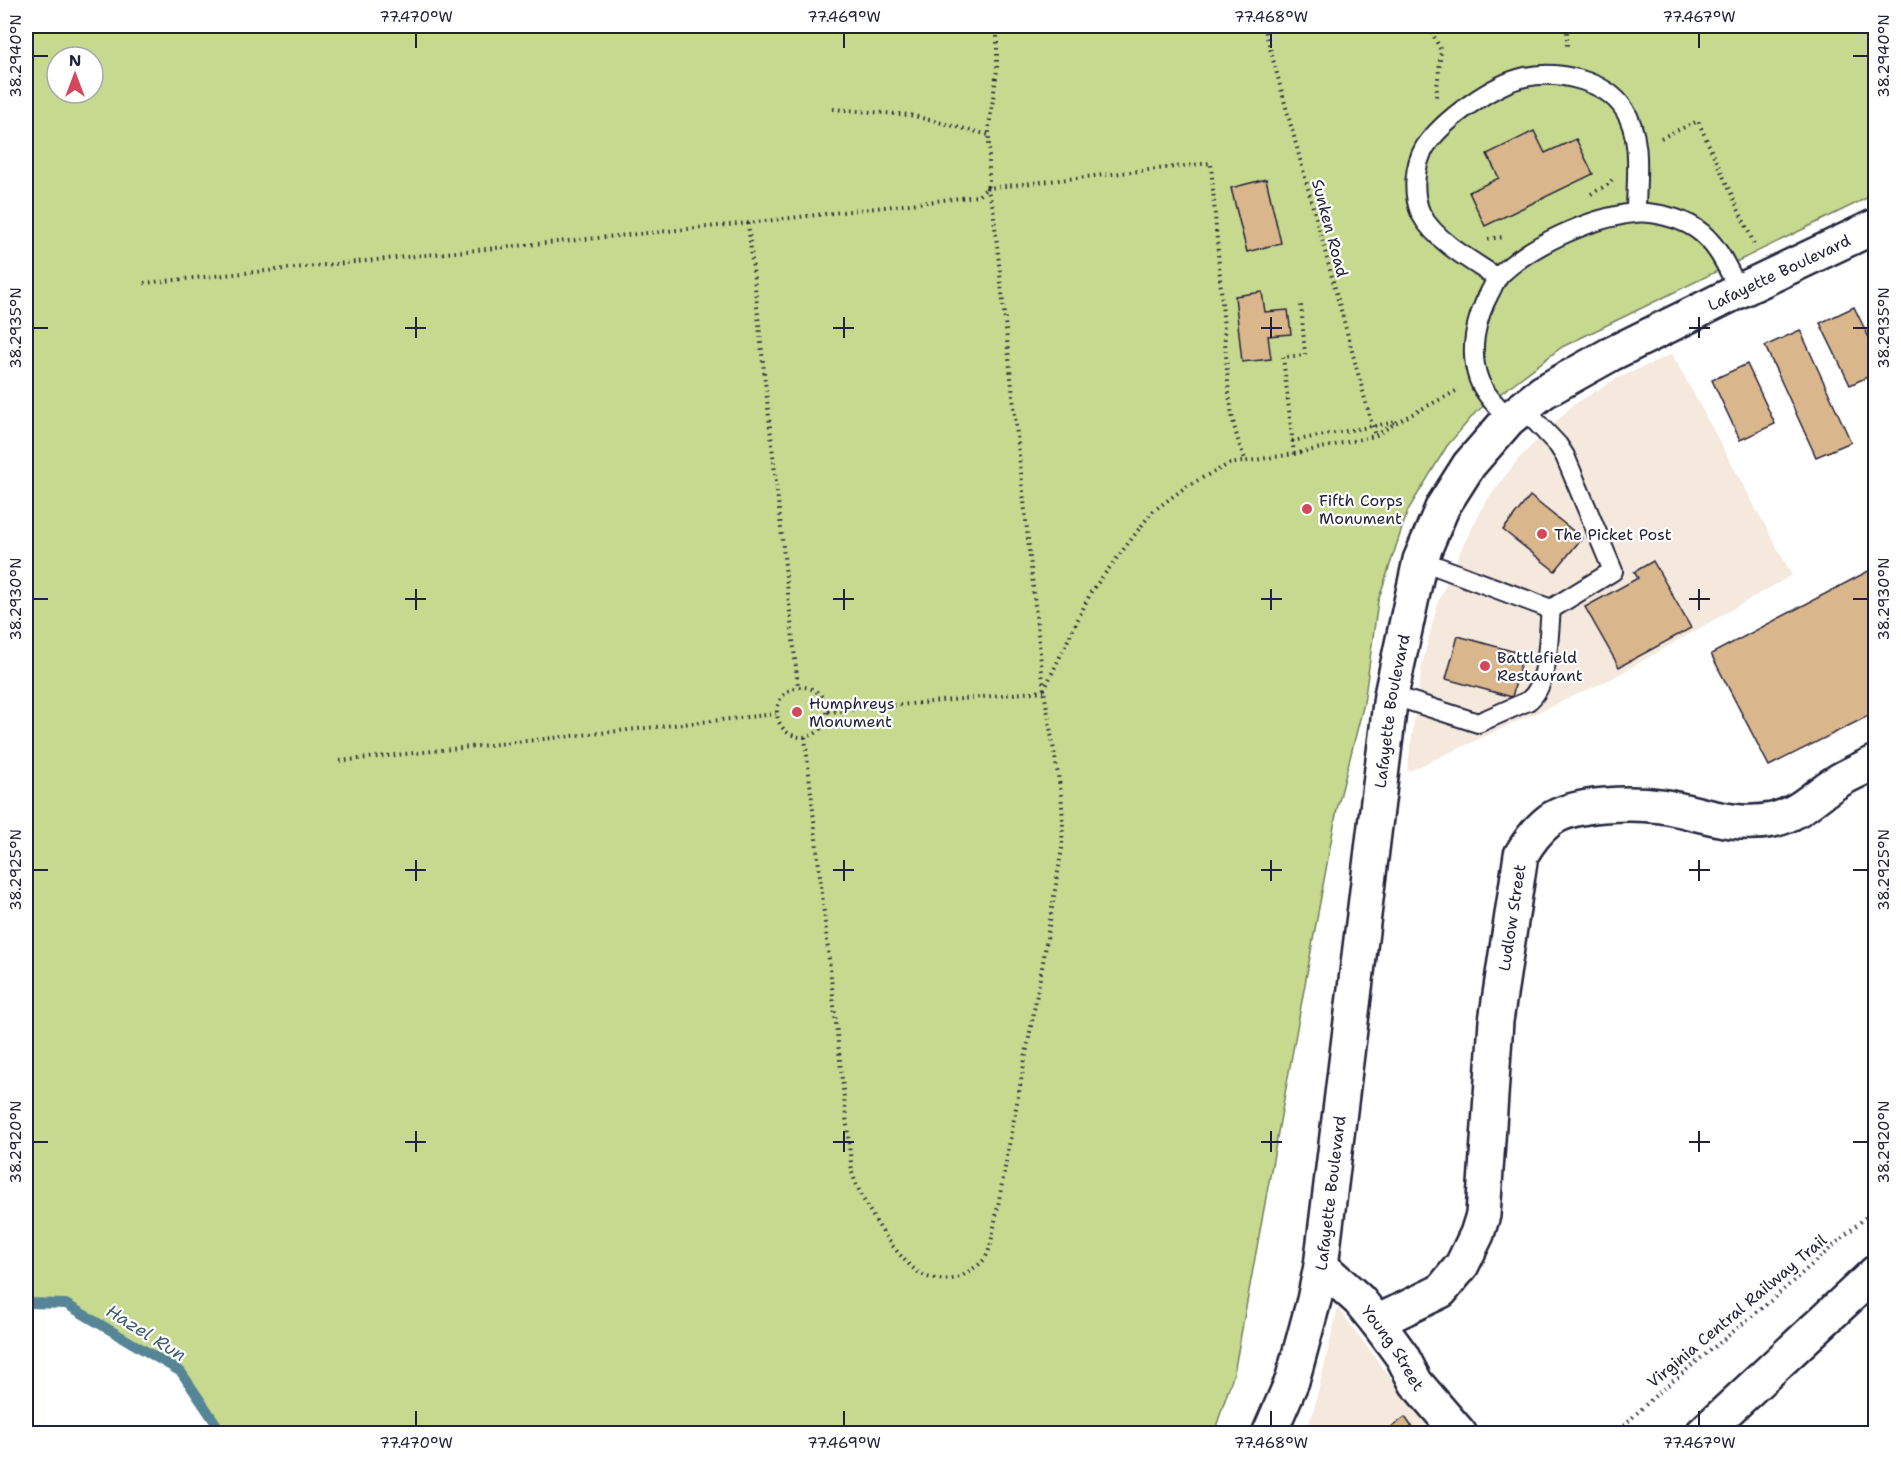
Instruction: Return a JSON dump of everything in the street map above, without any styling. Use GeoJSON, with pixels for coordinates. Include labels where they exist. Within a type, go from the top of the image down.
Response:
{"type":"FeatureCollection","features":[{"type":"Feature","properties":{"kind":"main road","name":"Lafayette Boulevard"},"geometry":{"type":"LineString","coordinates":[[1269,1434],[1292,1381],[1321,1266],[1391,694],[1420,560],[1443,506],[1470,465],[1516,414],[1543,392],[1611,354],[1875,226]]}},
{"type":"Feature","properties":{"kind":"main road","name":"Ludlow Street"},"geometry":{"type":"LineString","coordinates":[[1377,1322],[1441,1291],[1462,1264],[1477,1234],[1483,1215],[1496,1021],[1521,855],[1533,835],[1551,819],[1573,809],[1614,804],[1660,806],[1713,819],[1744,823],[1774,819],[1803,808],[1835,783],[1875,762]]}},
{"type":"Feature","properties":{"kind":"main road","name":"Young Street"},"geometry":{"type":"LineString","coordinates":[[1321,1266],[1359,1300],[1402,1356],[1416,1383],[1460,1434]]}},
{"type":"Feature","properties":{"kind":"main road"},"geometry":{"type":"LineString","coordinates":[[1702,1434],[1872,1282]]}},
{"type":"Feature","properties":{"kind":"lane"},"geometry":{"type":"LineString","coordinates":[[1498,278],[1448,244],[1421,214],[1416,194],[1416,170],[1425,148],[1443,125],[1472,103],[1515,80],[1527,77],[1565,77],[1591,83],[1611,94],[1624,109],[1632,126],[1636,150],[1636,213]]}},
{"type":"Feature","properties":{"kind":"lane"},"geometry":{"type":"LineString","coordinates":[[1551,609],[1613,571],[1565,456],[1558,445],[1485,393],[1478,379],[1473,353],[1476,329],[1482,308],[1498,278],[1524,255],[1562,236],[1601,220],[1636,213],[1669,218],[1696,228],[1709,239],[1724,261],[1739,291]]}},
{"type":"Feature","properties":{"kind":"lane"},"geometry":{"type":"LineString","coordinates":[[1420,560],[1551,609]]}},
{"type":"Feature","properties":{"kind":"lane"},"geometry":{"type":"LineString","coordinates":[[1391,694],[1478,723],[1528,700],[1539,689],[1544,674],[1551,609]]}},
{"type":"Feature","properties":{"kind":"path"},"geometry":{"type":"LineString","coordinates":[[144,283],[748,223],[978,196],[987,188],[989,181],[989,135],[997,70],[997,26]]}},
{"type":"Feature","properties":{"kind":"path","name":"Sunken Road"},"geometry":{"type":"LineString","coordinates":[[1264,26],[1374,436]]}},
{"type":"Feature","properties":{"kind":"path"},"geometry":{"type":"LineString","coordinates":[[833,109],[910,115],[989,135]]}},
{"type":"Feature","properties":{"kind":"path"},"geometry":{"type":"LineString","coordinates":[[1657,140],[1698,121],[1755,246]]}},
{"type":"Feature","properties":{"kind":"path"},"geometry":{"type":"LineString","coordinates":[[987,188],[1211,163],[1229,385],[1239,446],[1246,461]]}},
{"type":"Feature","properties":{"kind":"path"},"geometry":{"type":"LineString","coordinates":[[1586,197],[1607,185],[1616,176]]}},
{"type":"Feature","properties":{"kind":"path"},"geometry":{"type":"LineString","coordinates":[[805,737],[852,1172],[857,1188],[892,1246],[911,1266],[926,1276],[943,1280],[960,1278],[987,1257],[991,1243],[1043,962],[1062,848],[1064,820],[1044,691],[993,207],[987,188]]}},
{"type":"Feature","properties":{"kind":"path"},"geometry":{"type":"LineString","coordinates":[[748,223],[798,686]]}},
{"type":"Feature","properties":{"kind":"path"},"geometry":{"type":"LineString","coordinates":[[1480,238],[1490,240],[1513,234]]}},
{"type":"Feature","properties":{"kind":"path"},"geometry":{"type":"LineString","coordinates":[[1294,453],[1282,357],[1305,355],[1301,304]]}},
{"type":"Feature","properties":{"kind":"path"},"geometry":{"type":"LineString","coordinates":[[1044,691],[1091,592],[1152,512],[1187,486],[1229,464],[1374,436],[1463,387]]}},
{"type":"Feature","properties":{"kind":"path"},"geometry":{"type":"LineString","coordinates":[[1292,441],[1397,422]]}},
{"type":"Feature","properties":{"kind":"path"},"geometry":{"type":"LineString","coordinates":[[798,686],[806,686],[820,694],[828,712],[819,730],[812,735],[796,737],[782,729],[776,714],[776,706],[784,693],[798,686]]}},
{"type":"Feature","properties":{"kind":"path"},"geometry":{"type":"LineString","coordinates":[[828,712],[1044,691]]}},
{"type":"Feature","properties":{"kind":"path"},"geometry":{"type":"LineString","coordinates":[[340,761],[776,714]]}},
{"type":"Feature","properties":{"kind":"path","name":"Virginia Central Railway Trail"},"geometry":{"type":"LineString","coordinates":[[1615,1434],[1656,1395],[1774,1298],[1875,1208]]}},
{"type":"Feature","properties":{"kind":"shaded area"},"geometry":{"type":"Polygon","coordinates":[[[1672,354],[1792,575],[1611,679],[1407,772],[1422,665],[1438,602],[1463,545],[1487,500],[1518,459],[1573,405],[1616,379],[1672,354]]]}},
{"type":"Feature","properties":{"kind":"shaded area"},"geometry":{"type":"Polygon","coordinates":[[[1338,1308],[1432,1433],[1304,1434],[1313,1413],[1338,1308]]]}},
{"type":"Feature","properties":{"kind":"green space"},"geometry":{"type":"Polygon","coordinates":[[[26,26],[1871,26],[1876,35],[1875,194],[1562,347],[1476,412],[1447,446],[1408,510],[1378,601],[1364,703],[1337,809],[1234,1373],[1214,1433],[223,1433],[181,1372],[66,1304],[26,1303],[26,26]]]}},
{"type":"Feature","properties":{"kind":"building"},"geometry":{"type":"Polygon","coordinates":[[[1534,131],[1545,153],[1576,139],[1593,174],[1485,226],[1469,192],[1499,178],[1487,154],[1534,131]]]}},
{"type":"Feature","properties":{"kind":"building"},"geometry":{"type":"Polygon","coordinates":[[[1266,179],[1281,243],[1247,252],[1231,188],[1266,179]]]}},
{"type":"Feature","properties":{"kind":"building"},"geometry":{"type":"Polygon","coordinates":[[[1262,292],[1265,312],[1288,310],[1291,334],[1268,336],[1271,359],[1242,362],[1235,296],[1262,292]]]}},
{"type":"Feature","properties":{"kind":"building"},"geometry":{"type":"Polygon","coordinates":[[[1854,307],[1876,352],[1876,373],[1850,385],[1820,323],[1854,307]]]}},
{"type":"Feature","properties":{"kind":"building"},"geometry":{"type":"Polygon","coordinates":[[[1800,330],[1851,442],[1816,457],[1765,346],[1800,330]]]}},
{"type":"Feature","properties":{"kind":"building"},"geometry":{"type":"Polygon","coordinates":[[[1747,364],[1775,424],[1740,440],[1712,380],[1747,364]]]}},
{"type":"Feature","properties":{"kind":"building","name":"The Picket Post"},"geometry":{"type":"Polygon","coordinates":[[[1530,496],[1582,538],[1555,571],[1503,530],[1530,496]]]}},
{"type":"Feature","properties":{"kind":"building"},"geometry":{"type":"Polygon","coordinates":[[[1653,561],[1691,628],[1619,667],[1585,607],[1638,578],[1634,572],[1653,561]]]}},
{"type":"Feature","properties":{"kind":"building"},"geometry":{"type":"Polygon","coordinates":[[[1876,567],[1876,712],[1769,766],[1711,654],[1876,567]]]}},
{"type":"Feature","properties":{"kind":"building","name":"Battlefield Restaurant"},"geometry":{"type":"Polygon","coordinates":[[[1458,636],[1523,654],[1512,697],[1446,679],[1458,636]]]}},
{"type":"Feature","properties":{"kind":"building"},"geometry":{"type":"Polygon","coordinates":[[[1405,1417],[1417,1434],[1382,1434],[1405,1417]]]}},
{"type":"Feature","properties":{"kind":"waterway","name":"Hazel Run"},"geometry":{"type":"LineString","coordinates":[[26,1303],[66,1304],[181,1372],[223,1434]]}},
{"type":"Feature","properties":{"kind":"place","name":"Fifth Corps Monument"},"geometry":{"type":"Point","coordinates":[1307,509]}},
{"type":"Feature","properties":{"kind":"place","name":"The Picket Post"},"geometry":{"type":"Point","coordinates":[1542,534]}},
{"type":"Feature","properties":{"kind":"place","name":"Battlefield Restaurant"},"geometry":{"type":"Point","coordinates":[1485,666]}},
{"type":"Feature","properties":{"kind":"place","name":"Humphreys Monument"},"geometry":{"type":"Point","coordinates":[797,712]}}]}
